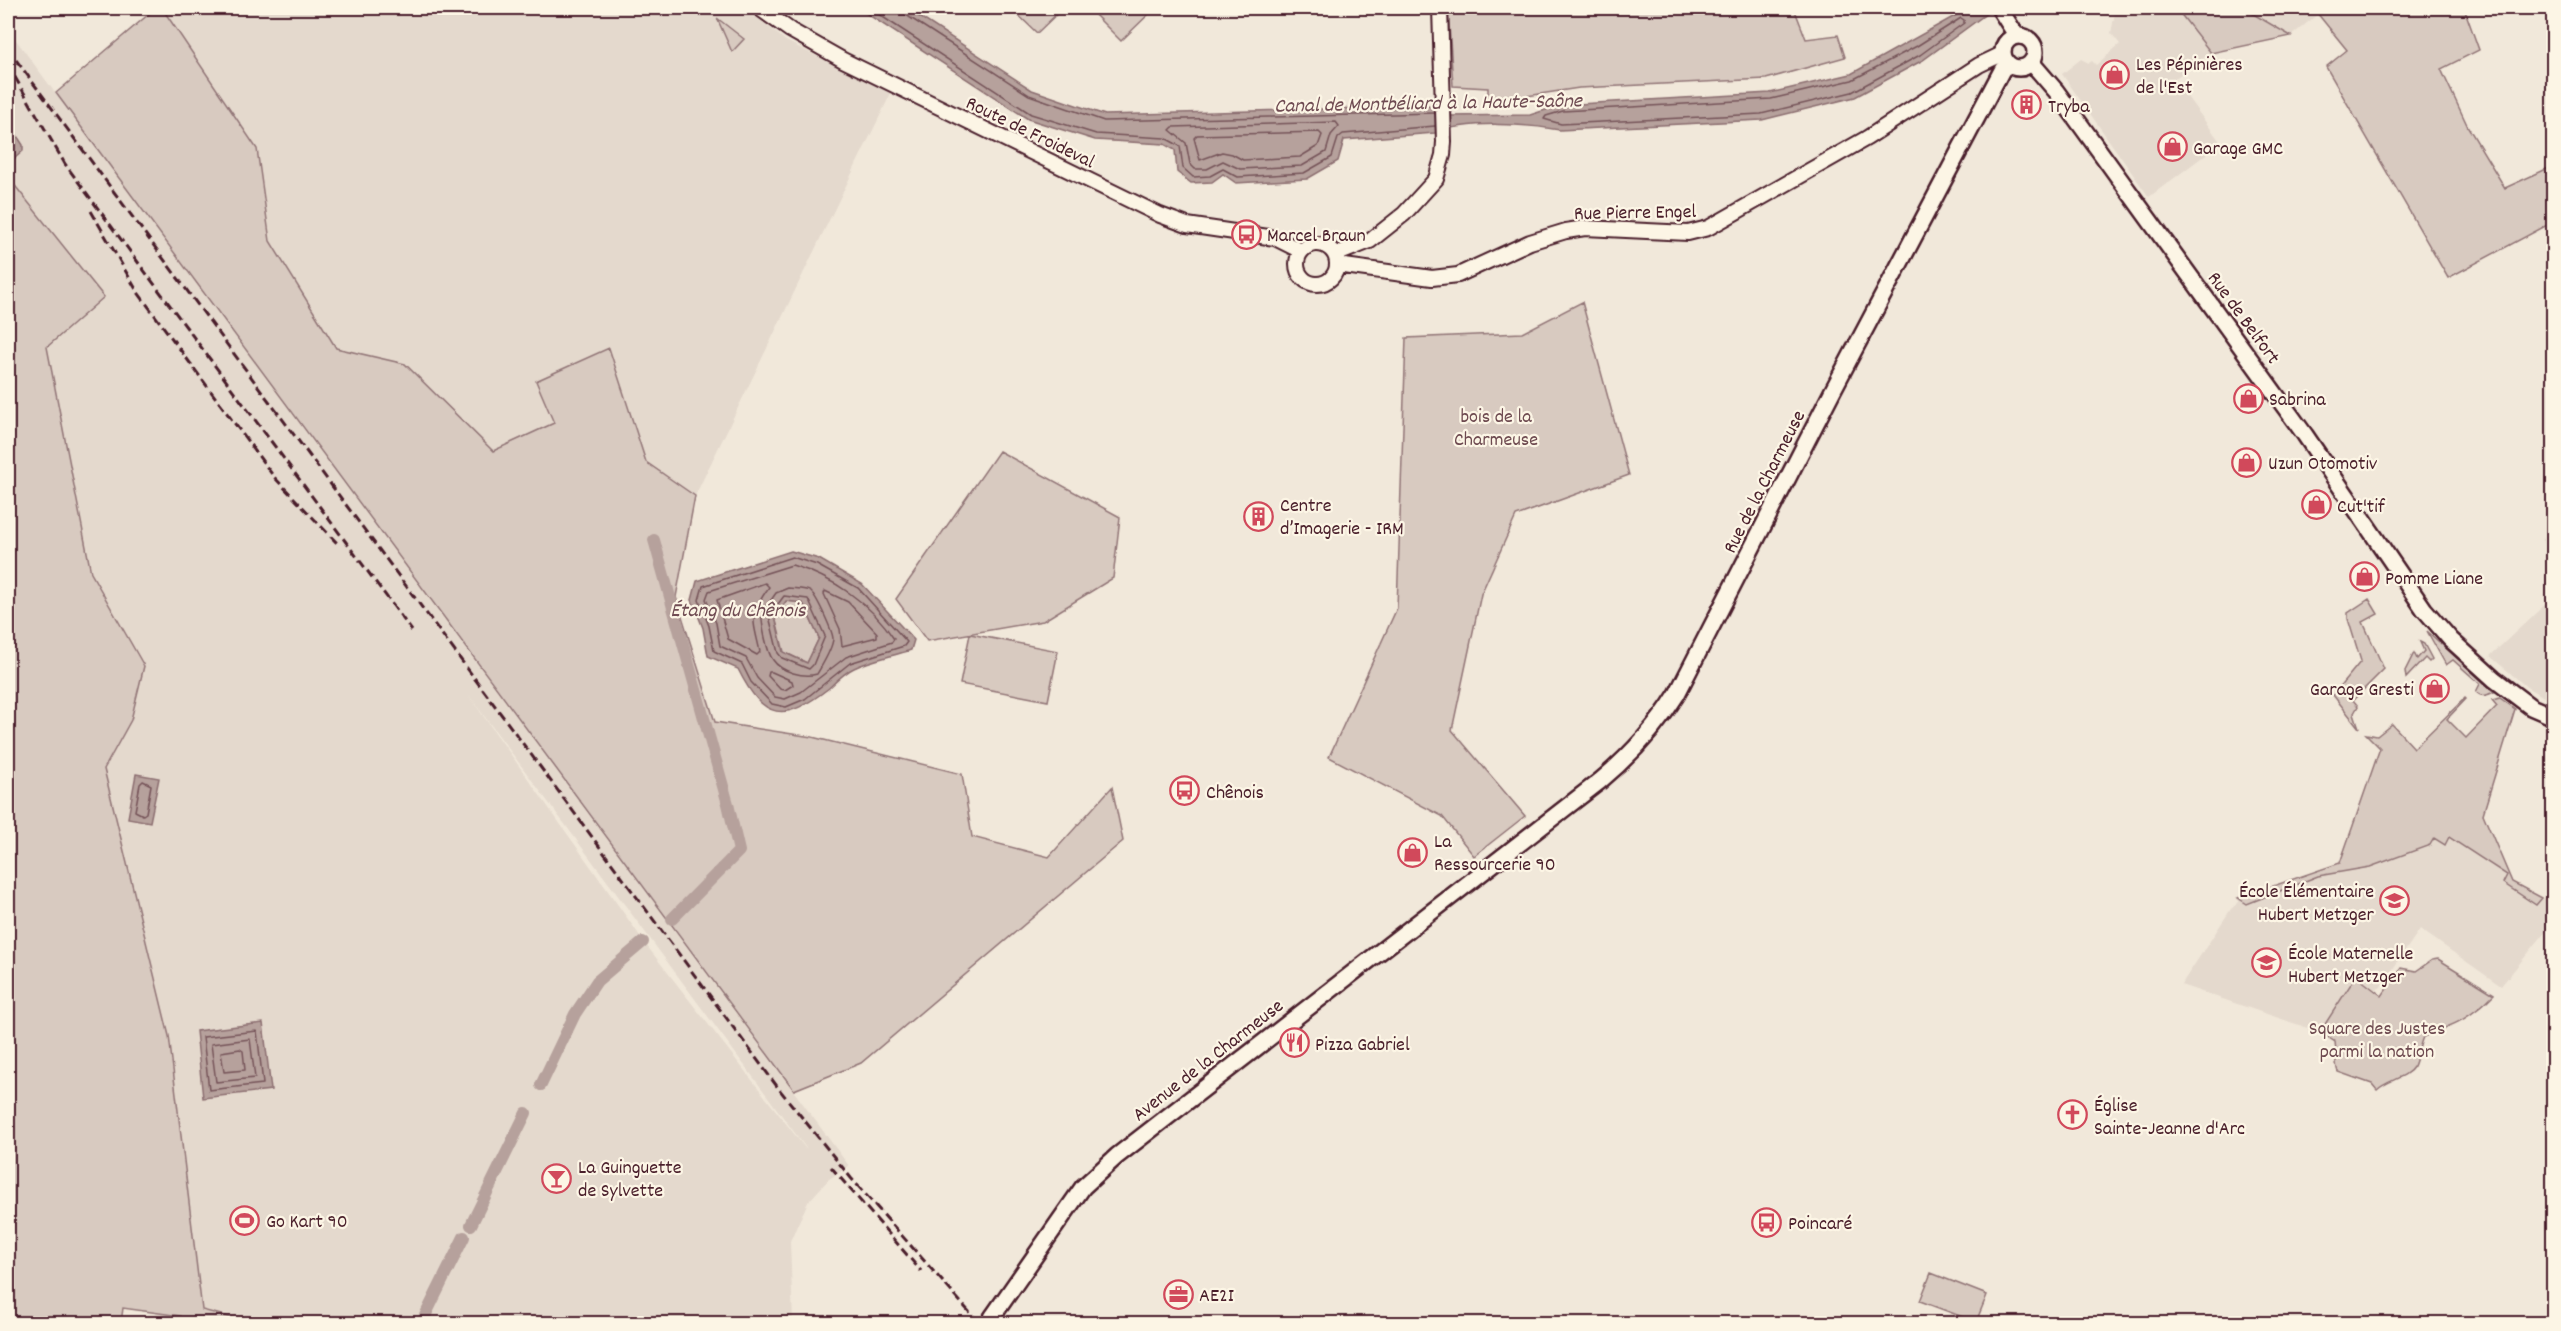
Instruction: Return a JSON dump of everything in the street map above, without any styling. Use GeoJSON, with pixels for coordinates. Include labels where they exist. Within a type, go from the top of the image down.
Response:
{"type":"FeatureCollection","features":[{"type":"Feature","properties":{"kind":"main road"},"geometry":{"type":"LineString","coordinates":[[2002,12],[2016,35],[2027,38],[2034,46],[2034,57],[2022,68],[2005,59],[2007,40],[2016,35]]}},
{"type":"Feature","properties":{"kind":"main road","name":"Rue de la Charmeuse"},"geometry":{"type":"LineString","coordinates":[[1491,865],[1626,759],[1652,732],[1670,706],[2002,70],[2005,59]]}},
{"type":"Feature","properties":{"kind":"main road","name":"Rue de Belfort"},"geometry":{"type":"LineString","coordinates":[[2031,62],[2061,98],[2224,322],[2305,435],[2424,609],[2451,640],[2494,679],[2531,706],[2553,717]]}},
{"type":"Feature","properties":{"kind":"main road","name":"Avenue de la Charmeuse"},"geometry":{"type":"LineString","coordinates":[[990,1319],[1083,1187],[1117,1156],[1491,865]]}},
{"type":"Feature","properties":{"kind":"street","name":"Route de Froideval"},"geometry":{"type":"LineString","coordinates":[[759,8],[790,30],[843,60],[1160,214],[1187,225],[1275,238],[1301,251]]}},
{"type":"Feature","properties":{"kind":"street"},"geometry":{"type":"LineString","coordinates":[[1336,260],[1370,241],[1404,214],[1436,179],[1443,155],[1444,137],[1440,8]]}},
{"type":"Feature","properties":{"kind":"street","name":"Rue Pierre Engel"},"geometry":{"type":"LineString","coordinates":[[1336,260],[1432,278],[1458,274],[1530,242],[1566,231],[1585,228],[1688,233],[1708,228],[1867,138],[1979,65],[2005,59]]}},
{"type":"Feature","properties":{"kind":"street"},"geometry":{"type":"LineString","coordinates":[[1326,245],[1336,260],[1332,278],[1326,282],[1313,284],[1306,281],[1298,271],[1297,264],[1301,251],[1306,246],[1326,245]]}},
{"type":"Feature","properties":{"kind":"shaded area"},"geometry":{"type":"Polygon","coordinates":[[[162,8],[746,8],[786,41],[891,93],[695,496],[646,462],[609,348],[536,381],[554,423],[493,451],[405,364],[336,348],[270,241],[257,149],[162,8]]]}},
{"type":"Feature","properties":{"kind":"shaded area"},"geometry":{"type":"Polygon","coordinates":[[[2116,8],[2176,8],[2211,53],[2174,79],[2221,143],[2149,197],[2062,74],[2081,59],[2089,63],[2092,61],[2096,65],[2120,44],[2111,33],[2116,8]]]}},
{"type":"Feature","properties":{"kind":"shaded area"},"geometry":{"type":"Polygon","coordinates":[[[2243,8],[2313,8],[2318,14],[2291,36],[2243,8]]]}},
{"type":"Feature","properties":{"kind":"shaded area"},"geometry":{"type":"Polygon","coordinates":[[[8,29],[849,1166],[829,1179],[808,1202],[790,1241],[793,1323],[252,1324],[202,1310],[169,1036],[104,769],[131,720],[144,666],[91,573],[47,347],[104,297],[8,177],[8,29]],[[467,693],[650,950],[806,1148],[467,693]]]}},
{"type":"Feature","properties":{"kind":"shaded area"},"geometry":{"type":"Polygon","coordinates":[[[2553,532],[2553,574],[2543,539],[2553,532]]]}},
{"type":"Feature","properties":{"kind":"shaded area"},"geometry":{"type":"Polygon","coordinates":[[[2553,597],[2553,702],[2528,688],[2490,656],[2553,597]]]}},
{"type":"Feature","properties":{"kind":"shaded area","name":"École Élémentaire Hubert Metzger"},"geometry":{"type":"Polygon","coordinates":[[[2483,814],[2512,882],[2553,903],[2553,923],[2501,986],[2420,929],[2380,988],[2374,989],[2356,976],[2320,1032],[2181,985],[2231,909],[2239,902],[2238,898],[2483,814]]]}},
{"type":"Feature","properties":{"kind":"green space"},"geometry":{"type":"Polygon","coordinates":[[[156,8],[162,8],[257,149],[270,241],[336,348],[405,364],[493,451],[554,423],[536,381],[609,348],[646,462],[695,496],[676,597],[715,722],[812,737],[962,774],[972,837],[1049,857],[1112,787],[1123,841],[861,1063],[794,1090],[56,93],[156,8]]]}},
{"type":"Feature","properties":{"kind":"green space"},"geometry":{"type":"Polygon","coordinates":[[[1011,8],[1063,8],[1037,33],[1011,8]]]}},
{"type":"Feature","properties":{"kind":"green space"},"geometry":{"type":"Polygon","coordinates":[[[1088,8],[1155,8],[1121,41],[1088,8]]]}},
{"type":"Feature","properties":{"kind":"green space"},"geometry":{"type":"Polygon","coordinates":[[[1448,8],[1794,8],[1806,39],[1838,35],[1845,57],[1766,79],[1579,88],[1488,102],[1488,88],[1453,86],[1448,8]]]}},
{"type":"Feature","properties":{"kind":"green space"},"geometry":{"type":"Polygon","coordinates":[[[2176,8],[2243,8],[2291,36],[2211,53],[2176,8]]]}},
{"type":"Feature","properties":{"kind":"green space"},"geometry":{"type":"Polygon","coordinates":[[[2313,8],[2464,8],[2479,50],[2441,69],[2468,127],[2505,188],[2553,166],[2553,222],[2448,278],[2326,67],[2347,50],[2313,8]]]}},
{"type":"Feature","properties":{"kind":"green space"},"geometry":{"type":"Polygon","coordinates":[[[717,18],[744,39],[732,52],[717,18]]]}},
{"type":"Feature","properties":{"kind":"green space"},"geometry":{"type":"Polygon","coordinates":[[[8,177],[104,297],[47,347],[91,573],[144,666],[131,720],[104,769],[169,1036],[202,1310],[252,1323],[180,1323],[180,1316],[123,1308],[121,1323],[8,1323],[8,177]]]}},
{"type":"Feature","properties":{"kind":"green space","name":"bois de la Charmeuse"},"geometry":{"type":"Polygon","coordinates":[[[1582,302],[1629,475],[1516,516],[1481,594],[1452,730],[1525,816],[1474,856],[1442,816],[1329,757],[1397,608],[1406,338],[1522,333],[1582,302]]]}},
{"type":"Feature","properties":{"kind":"green space"},"geometry":{"type":"Polygon","coordinates":[[[999,451],[1120,517],[1113,578],[1043,621],[927,641],[896,599],[999,451]]]}},
{"type":"Feature","properties":{"kind":"green space"},"geometry":{"type":"Polygon","coordinates":[[[2369,599],[2378,614],[2363,622],[2384,669],[2353,700],[2358,706],[2354,713],[2359,728],[2333,695],[2361,661],[2348,613],[2369,599]]]}},
{"type":"Feature","properties":{"kind":"green space"},"geometry":{"type":"Polygon","coordinates":[[[786,601],[803,603],[819,638],[807,663],[784,652],[775,617],[786,601]]]}},
{"type":"Feature","properties":{"kind":"green space"},"geometry":{"type":"Polygon","coordinates":[[[2427,631],[2494,692],[2485,695],[2478,694],[2476,692],[2480,684],[2453,660],[2446,665],[2427,631]]]}},
{"type":"Feature","properties":{"kind":"green space"},"geometry":{"type":"Polygon","coordinates":[[[970,634],[1058,651],[1048,701],[960,684],[970,634]]]}},
{"type":"Feature","properties":{"kind":"green space"},"geometry":{"type":"Polygon","coordinates":[[[2420,642],[2424,644],[2432,659],[2429,662],[2425,658],[2406,678],[2405,671],[2414,653],[2417,659],[2424,651],[2420,642]]]}},
{"type":"Feature","properties":{"kind":"green space"},"geometry":{"type":"Polygon","coordinates":[[[2465,698],[2447,719],[2466,738],[2497,706],[2492,700],[2500,698],[2515,709],[2483,814],[2512,882],[2542,898],[2536,905],[2503,883],[2507,875],[2449,837],[2445,845],[2434,838],[2430,845],[2370,867],[2318,876],[2247,904],[2238,898],[2340,863],[2380,748],[2366,734],[2377,736],[2392,724],[2414,748],[2465,698]]]}},
{"type":"Feature","properties":{"kind":"green space","name":"Square des Justes parmi la nation"},"geometry":{"type":"Polygon","coordinates":[[[2438,959],[2494,994],[2462,1020],[2423,1037],[2411,1070],[2377,1090],[2372,1084],[2338,1072],[2335,1042],[2320,1032],[2356,976],[2382,996],[2401,968],[2416,971],[2432,960],[2438,959]]]}},
{"type":"Feature","properties":{"kind":"green space"},"geometry":{"type":"Polygon","coordinates":[[[1931,1273],[1987,1295],[1976,1322],[1920,1301],[1931,1273]]]}},
{"type":"Feature","properties":{"kind":"water"},"geometry":{"type":"Polygon","coordinates":[[[858,8],[906,8],[1032,90],[1105,115],[1435,106],[1448,116],[1530,115],[1561,105],[1770,93],[1851,74],[1969,8],[1994,8],[1923,60],[1855,97],[1762,120],[1560,130],[1514,125],[1464,126],[1435,133],[1344,140],[1338,161],[1307,179],[1236,183],[1223,174],[1212,182],[1191,183],[1177,172],[1175,150],[1164,144],[1095,140],[1028,119],[858,8]]]}},
{"type":"Feature","properties":{"kind":"water"},"geometry":{"type":"Polygon","coordinates":[[[8,122],[23,145],[23,151],[15,158],[8,157],[8,122]]]}},
{"type":"Feature","properties":{"kind":"water","name":"Étang du Chênois"},"geometry":{"type":"Polygon","coordinates":[[[791,551],[819,559],[862,584],[914,640],[911,650],[854,668],[829,688],[799,707],[787,711],[776,711],[766,707],[757,699],[738,669],[708,656],[703,628],[692,600],[697,581],[791,551]],[[786,601],[775,617],[783,652],[807,663],[819,638],[803,603],[786,601]]]}},
{"type":"Feature","properties":{"kind":"water"},"geometry":{"type":"Polygon","coordinates":[[[136,774],[159,778],[150,822],[128,818],[136,774]]]}},
{"type":"Feature","properties":{"kind":"water"},"geometry":{"type":"Polygon","coordinates":[[[263,1023],[271,1090],[203,1098],[196,1031],[263,1023]]]}},
{"type":"Feature","properties":{"kind":"waterway"},"geometry":{"type":"LineString","coordinates":[[654,540],[739,851],[672,919]]}},
{"type":"Feature","properties":{"kind":"waterway"},"geometry":{"type":"LineString","coordinates":[[541,1085],[575,1014],[597,981],[643,942]]}},
{"type":"Feature","properties":{"kind":"waterway"},"geometry":{"type":"LineString","coordinates":[[471,1225],[526,1113]]}},
{"type":"Feature","properties":{"kind":"waterway"},"geometry":{"type":"LineString","coordinates":[[421,1324],[464,1237]]}},
{"type":"Feature","properties":{"kind":"railway"},"geometry":{"type":"LineString","coordinates":[[8,49],[779,1089],[851,1178],[980,1324]]}},
{"type":"Feature","properties":{"kind":"railway"},"geometry":{"type":"LineString","coordinates":[[8,65],[65,164],[412,631]]}},
{"type":"Feature","properties":{"kind":"railway"},"geometry":{"type":"LineString","coordinates":[[91,211],[137,291],[274,477],[337,543]]}},
{"type":"Feature","properties":{"kind":"railway"},"geometry":{"type":"LineString","coordinates":[[831,1167],[921,1271]]}},
{"type":"Feature","properties":{"kind":"place","name":"Les Pépinières de l'Est"},"geometry":{"type":"Point","coordinates":[2115,74]}},
{"type":"Feature","properties":{"kind":"place","name":"Tryba"},"geometry":{"type":"Point","coordinates":[2027,105]}},
{"type":"Feature","properties":{"kind":"place","name":"Garage GMC"},"geometry":{"type":"Point","coordinates":[2172,147]}},
{"type":"Feature","properties":{"kind":"place","name":"Marcel Braun"},"geometry":{"type":"Point","coordinates":[1246,234]}},
{"type":"Feature","properties":{"kind":"place","name":"Sabrina"},"geometry":{"type":"Point","coordinates":[2248,398]}},
{"type":"Feature","properties":{"kind":"place","name":"Uzun Otomotiv"},"geometry":{"type":"Point","coordinates":[2247,462]}},
{"type":"Feature","properties":{"kind":"place","name":"Cut'tif"},"geometry":{"type":"Point","coordinates":[2316,505]}},
{"type":"Feature","properties":{"kind":"place","name":"Centre d’Imagerie - IRM"},"geometry":{"type":"Point","coordinates":[1259,516]}},
{"type":"Feature","properties":{"kind":"place","name":"Pomme Liane"},"geometry":{"type":"Point","coordinates":[2364,577]}},
{"type":"Feature","properties":{"kind":"place","name":"Garage Gresti"},"geometry":{"type":"Point","coordinates":[2435,688]}},
{"type":"Feature","properties":{"kind":"place","name":"Chênois"},"geometry":{"type":"Point","coordinates":[1185,791]}},
{"type":"Feature","properties":{"kind":"place","name":"La Ressourcerie 90"},"geometry":{"type":"Point","coordinates":[1413,852]}},
{"type":"Feature","properties":{"kind":"place","name":"École Élémentaire Hubert Metzger"},"geometry":{"type":"Point","coordinates":[2395,901]}},
{"type":"Feature","properties":{"kind":"place","name":"École Maternelle Hubert Metzger"},"geometry":{"type":"Point","coordinates":[2267,963]}},
{"type":"Feature","properties":{"kind":"place","name":"Pizza Gabriel"},"geometry":{"type":"Point","coordinates":[1294,1043]}},
{"type":"Feature","properties":{"kind":"place","name":"Église Sainte-Jeanne d'Arc"},"geometry":{"type":"Point","coordinates":[2073,1115]}},
{"type":"Feature","properties":{"kind":"place","name":"La Guinguette de Sylvette"},"geometry":{"type":"Point","coordinates":[557,1178]}},
{"type":"Feature","properties":{"kind":"place","name":"Go Kart 90"},"geometry":{"type":"Point","coordinates":[245,1220]}},
{"type":"Feature","properties":{"kind":"place","name":"Poincaré"},"geometry":{"type":"Point","coordinates":[1767,1222]}},
{"type":"Feature","properties":{"kind":"place","name":"AE2I"},"geometry":{"type":"Point","coordinates":[1178,1294]}},
{"type":"Feature","properties":{"kind":"water label","name":"Canal de Montbéliard à la Haute-Saône"},"geometry":{"type":"Point","coordinates":[1428,102]}}]}
